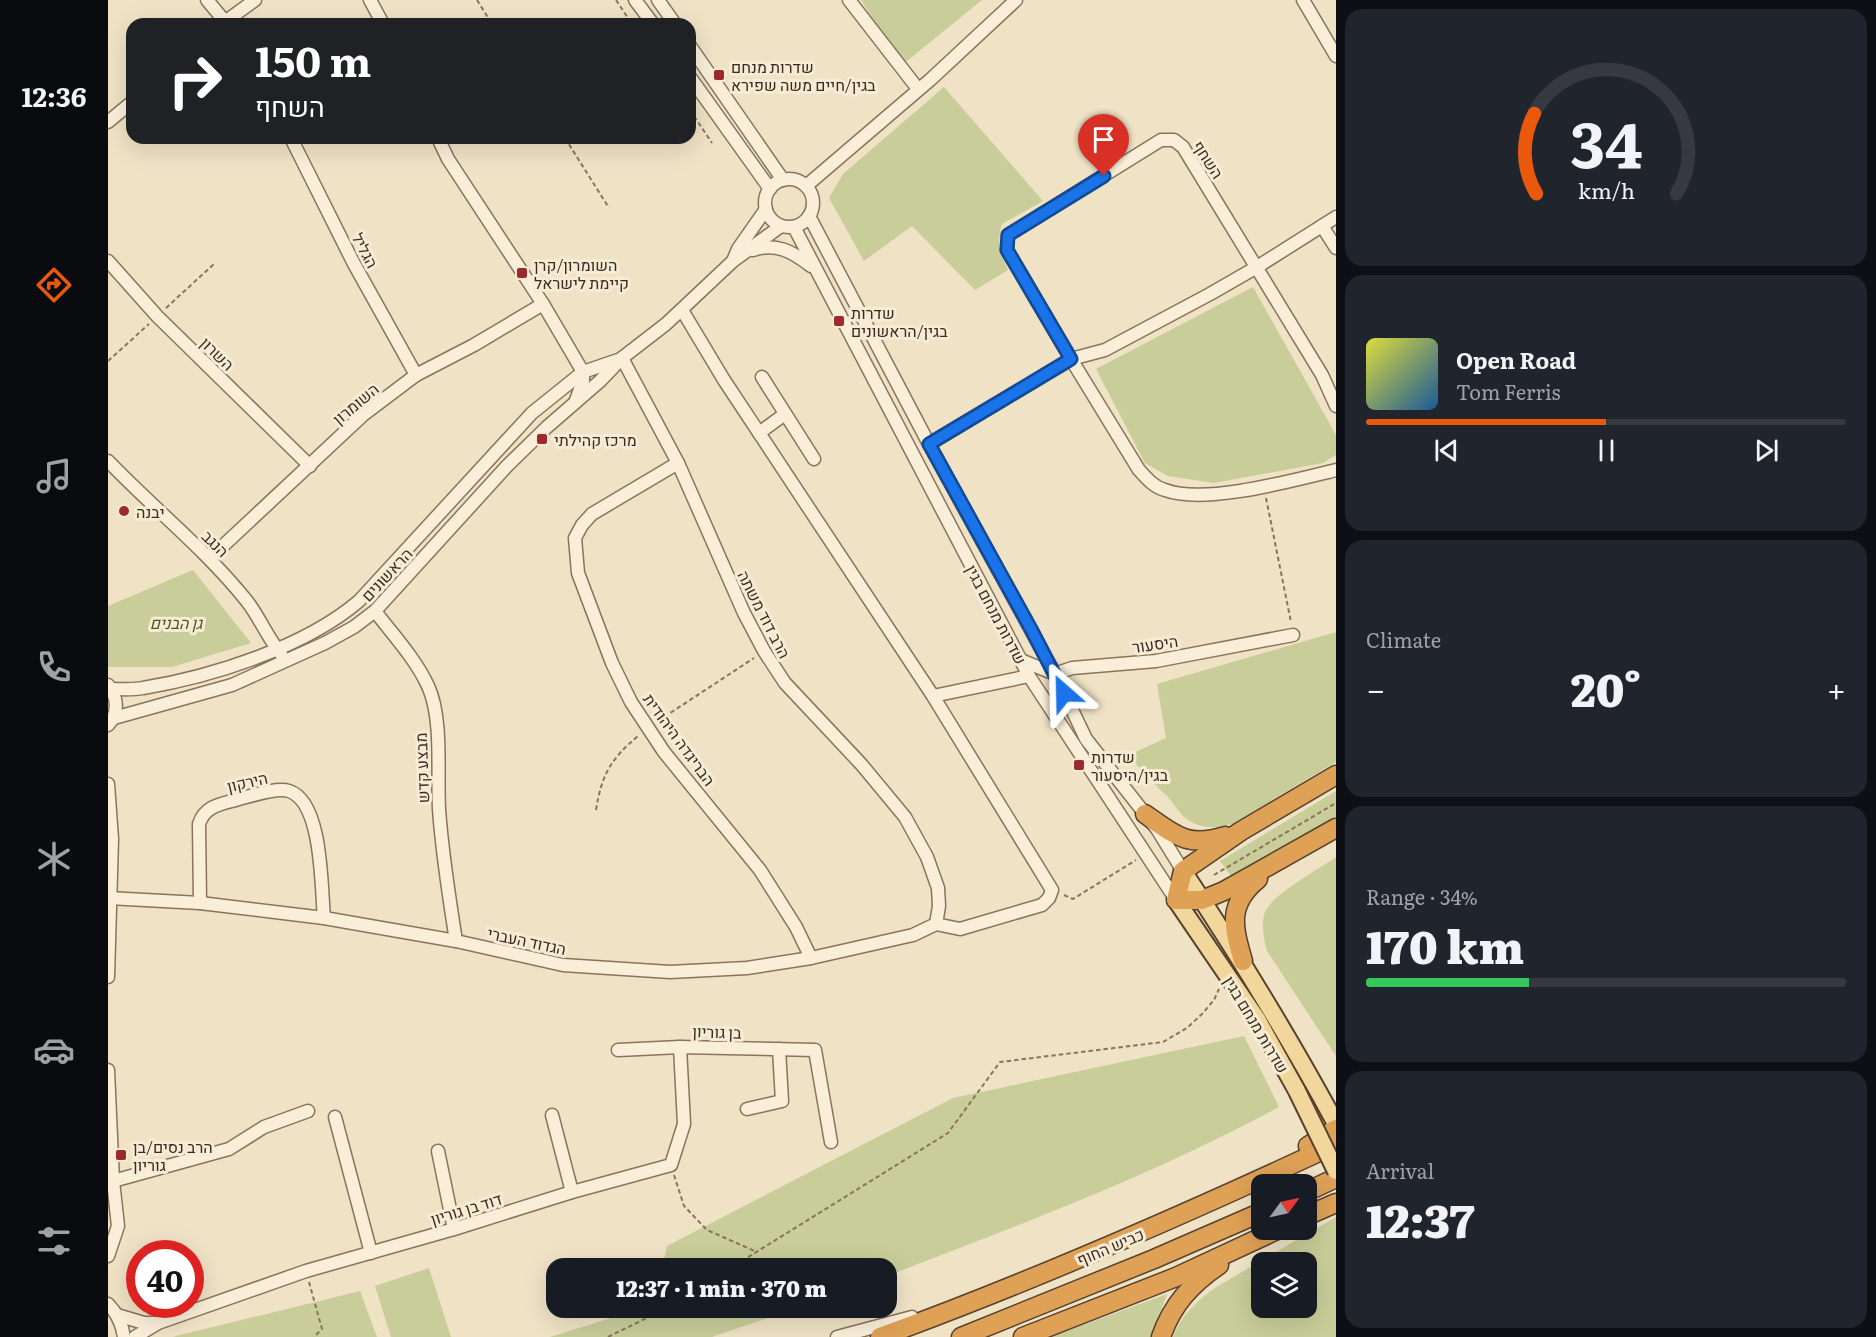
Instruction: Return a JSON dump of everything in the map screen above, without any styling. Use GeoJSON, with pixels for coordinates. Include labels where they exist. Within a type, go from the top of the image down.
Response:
{"type":"FeatureCollection","features":[{"type":"Feature","properties":{"kind":"highway"},"geometry":{"type":"LineString","coordinates":[[1336,776],[1241,831],[1183,871],[1176,900],[1202,900],[1224,891],[1336,828]]}},
{"type":"Feature","properties":{"kind":"highway"},"geometry":{"type":"LineString","coordinates":[[1145,814],[1169,831],[1192,841],[1211,840],[1241,831]]}},
{"type":"Feature","properties":{"kind":"highway"},"geometry":{"type":"LineString","coordinates":[[1243,961],[1235,932],[1236,907],[1251,884],[1285,858]]}},
{"type":"Feature","properties":{"kind":"highway"},"geometry":{"type":"LineString","coordinates":[[1226,1195],[1336,1129]]}},
{"type":"Feature","properties":{"kind":"highway","name":"כביש החוף"},"geometry":{"type":"LineString","coordinates":[[880,1337],[980,1299],[1150,1229],[1336,1144]]}},
{"type":"Feature","properties":{"kind":"highway"},"geometry":{"type":"LineString","coordinates":[[1317,1187],[1336,1178]]}},
{"type":"Feature","properties":{"kind":"highway"},"geometry":{"type":"LineString","coordinates":[[1317,1211],[1336,1203]]}},
{"type":"Feature","properties":{"kind":"highway","name":"כביש החוף"},"geometry":{"type":"LineString","coordinates":[[961,1337],[1154,1259],[1251,1217]]}},
{"type":"Feature","properties":{"kind":"highway"},"geometry":{"type":"LineString","coordinates":[[1023,1337],[1176,1277],[1256,1240]]}},
{"type":"Feature","properties":{"kind":"highway"},"geometry":{"type":"LineString","coordinates":[[1161,1337],[1174,1307],[1185,1293],[1200,1279],[1262,1240]]}},
{"type":"Feature","properties":{"kind":"main road","name":"שדרות מנחם בגין"},"geometry":{"type":"LineString","coordinates":[[1183,871],[1243,961],[1336,1124]]}},
{"type":"Feature","properties":{"kind":"main road","name":"שדרות מנחם בגין"},"geometry":{"type":"LineString","coordinates":[[1176,900],[1257,1019],[1297,1091],[1336,1171]]}},
{"type":"Feature","properties":{"kind":"street"},"geometry":{"type":"LineString","coordinates":[[207,0],[221,18]]}},
{"type":"Feature","properties":{"kind":"street"},"geometry":{"type":"LineString","coordinates":[[232,18],[255,0]]}},
{"type":"Feature","properties":{"kind":"street"},"geometry":{"type":"LineString","coordinates":[[370,0],[380,18]]}},
{"type":"Feature","properties":{"kind":"street"},"geometry":{"type":"LineString","coordinates":[[636,0],[648,18]]}},
{"type":"Feature","properties":{"kind":"street"},"geometry":{"type":"LineString","coordinates":[[658,0],[671,18]]}},
{"type":"Feature","properties":{"kind":"street"},"geometry":{"type":"LineString","coordinates":[[849,0],[918,89]]}},
{"type":"Feature","properties":{"kind":"street"},"geometry":{"type":"LineString","coordinates":[[806,186],[1016,0]]}},
{"type":"Feature","properties":{"kind":"street"},"geometry":{"type":"LineString","coordinates":[[1304,0],[1336,56]]}},
{"type":"Feature","properties":{"kind":"street"},"geometry":{"type":"LineString","coordinates":[[696,55],[783,180]]}},
{"type":"Feature","properties":{"kind":"street"},"geometry":{"type":"LineString","coordinates":[[696,85],[770,189]]}},
{"type":"Feature","properties":{"kind":"street"},"geometry":{"type":"LineString","coordinates":[[108,122],[126,107]]}},
{"type":"Feature","properties":{"kind":"street","name":"השחף"},"geometry":{"type":"LineString","coordinates":[[1071,359],[1007,250],[1008,235],[1161,140],[1174,141],[1183,147],[1257,267],[1322,375],[1336,406]]}},
{"type":"Feature","properties":{"kind":"street","name":"הגליל"},"geometry":{"type":"LineString","coordinates":[[294,144],[353,262],[416,375]]}},
{"type":"Feature","properties":{"kind":"street"},"geometry":{"type":"LineString","coordinates":[[441,144],[448,159],[543,304],[583,372],[580,392],[574,404]]}},
{"type":"Feature","properties":{"kind":"street"},"geometry":{"type":"LineString","coordinates":[[783,180],[799,182],[806,186],[812,201],[809,216],[800,225],[787,227],[771,220],[765,201],[770,189],[783,180]]}},
{"type":"Feature","properties":{"kind":"street","name":"הראשונים"},"geometry":{"type":"LineString","coordinates":[[733,261],[738,249],[766,209]]}},
{"type":"Feature","properties":{"kind":"street","name":"שדרות מנחם בגין"},"geometry":{"type":"LineString","coordinates":[[809,216],[929,444],[1055,674],[1079,726],[1093,750],[1145,814],[1183,871]]}},
{"type":"Feature","properties":{"kind":"street"},"geometry":{"type":"LineString","coordinates":[[929,444],[1071,359],[1105,350],[1257,267],[1336,217]]}},
{"type":"Feature","properties":{"kind":"street"},"geometry":{"type":"LineString","coordinates":[[1322,226],[1336,248]]}},
{"type":"Feature","properties":{"kind":"street","name":"שדרות מנחם בגין"},"geometry":{"type":"LineString","coordinates":[[787,227],[817,270],[1029,676],[1176,900]]}},
{"type":"Feature","properties":{"kind":"street","name":"הראשונים"},"geometry":{"type":"LineString","coordinates":[[111,722],[232,685],[354,627],[375,611],[507,466],[622,358],[649,339],[733,261],[787,227]]}},
{"type":"Feature","properties":{"kind":"street"},"geometry":{"type":"LineString","coordinates":[[746,253],[762,247],[781,248],[799,256],[817,270]]}},
{"type":"Feature","properties":{"kind":"street","name":"השרון"},"geometry":{"type":"LineString","coordinates":[[108,261],[157,316],[310,466]]}},
{"type":"Feature","properties":{"kind":"street","name":"השומרון"},"geometry":{"type":"LineString","coordinates":[[210,558],[363,415],[416,375],[474,345],[543,304]]}},
{"type":"Feature","properties":{"kind":"street"},"geometry":{"type":"LineString","coordinates":[[682,310],[759,433],[933,696],[1052,890],[1049,898],[1042,905],[960,929],[936,924]]}},
{"type":"Feature","properties":{"kind":"street","name":"הראשונים"},"geometry":{"type":"LineString","coordinates":[[110,687],[141,689],[226,668],[317,631],[342,615],[359,601],[532,412],[583,372],[622,358]]}},
{"type":"Feature","properties":{"kind":"street","name":"הרב דוד משתה"},"geometry":{"type":"LineString","coordinates":[[622,358],[678,463],[744,614],[764,651],[785,683],[861,764],[905,817],[927,857],[938,888],[939,906],[936,924]]}},
{"type":"Feature","properties":{"kind":"street"},"geometry":{"type":"LineString","coordinates":[[1071,359],[1139,471],[1151,483],[1165,490],[1193,495],[1263,486],[1336,470]]}},
{"type":"Feature","properties":{"kind":"street"},"geometry":{"type":"LineString","coordinates":[[762,377],[814,459]]}},
{"type":"Feature","properties":{"kind":"street"},"geometry":{"type":"LineString","coordinates":[[759,433],[785,414]]}},
{"type":"Feature","properties":{"kind":"street","name":"הנגב"},"geometry":{"type":"LineString","coordinates":[[108,461],[143,497],[210,558],[247,602],[285,660]]}},
{"type":"Feature","properties":{"kind":"street","name":"הבריגדה היהודית"},"geometry":{"type":"LineString","coordinates":[[678,463],[592,514],[582,525],[575,538],[578,573],[612,663],[631,702],[664,752],[760,870],[796,927],[811,958]]}},
{"type":"Feature","properties":{"kind":"street","name":"מבצע קדש"},"geometry":{"type":"LineString","coordinates":[[375,611],[417,665],[429,687],[435,707],[441,832],[456,941]]}},
{"type":"Feature","properties":{"kind":"street","name":"היסעור"},"geometry":{"type":"LineString","coordinates":[[1055,674],[1072,668],[1156,661],[1293,635]]}},
{"type":"Feature","properties":{"kind":"street"},"geometry":{"type":"LineString","coordinates":[[1023,661],[1055,674]]}},
{"type":"Feature","properties":{"kind":"street"},"geometry":{"type":"LineString","coordinates":[[933,696],[1029,676]]}},
{"type":"Feature","properties":{"kind":"street"},"geometry":{"type":"LineString","coordinates":[[110,687],[116,698],[116,708],[111,722]]}},
{"type":"Feature","properties":{"kind":"street"},"geometry":{"type":"LineString","coordinates":[[108,784],[112,838],[108,977]]}},
{"type":"Feature","properties":{"kind":"street","name":"הירקון"},"geometry":{"type":"LineString","coordinates":[[200,903],[199,824],[202,816],[214,806],[264,793],[287,790],[306,805],[316,831],[324,918]]}},
{"type":"Feature","properties":{"kind":"street","name":"הגדוד העברי"},"geometry":{"type":"LineString","coordinates":[[109,898],[200,903],[324,918],[456,941],[563,965],[670,972],[747,968],[811,958],[913,935],[936,924]]}},
{"type":"Feature","properties":{"kind":"street"},"geometry":{"type":"LineString","coordinates":[[671,1166],[684,1124],[680,1047]]}},
{"type":"Feature","properties":{"kind":"street","name":"בן גוריון"},"geometry":{"type":"LineString","coordinates":[[618,1050],[680,1047],[815,1050],[831,1142]]}},
{"type":"Feature","properties":{"kind":"street"},"geometry":{"type":"LineString","coordinates":[[747,1109],[782,1101],[779,1049]]}},
{"type":"Feature","properties":{"kind":"street"},"geometry":{"type":"LineString","coordinates":[[108,1070],[113,1181],[118,1226],[108,1254]]}},
{"type":"Feature","properties":{"kind":"street"},"geometry":{"type":"LineString","coordinates":[[113,1181],[229,1149],[264,1127],[308,1111]]}},
{"type":"Feature","properties":{"kind":"street"},"geometry":{"type":"LineString","coordinates":[[552,1115],[572,1192]]}},
{"type":"Feature","properties":{"kind":"street"},"geometry":{"type":"LineString","coordinates":[[336,1117],[371,1253]]}},
{"type":"Feature","properties":{"kind":"street"},"geometry":{"type":"LineString","coordinates":[[438,1151],[454,1229]]}},
{"type":"Feature","properties":{"kind":"street","name":"דוד בן גוריון"},"geometry":{"type":"LineString","coordinates":[[135,1337],[158,1323],[306,1271],[454,1229],[572,1192],[671,1166]]}},
{"type":"Feature","properties":{"kind":"street"},"geometry":{"type":"LineString","coordinates":[[837,1337],[980,1299]]}},
{"type":"Feature","properties":{"kind":"street"},"geometry":{"type":"LineString","coordinates":[[111,1306],[124,1337]]}},
{"type":"Feature","properties":{"kind":"street","name":"דוד בן גוריון"},"geometry":{"type":"LineString","coordinates":[[111,1306],[144,1323],[158,1323]]}},
{"type":"Feature","properties":{"kind":"path"},"geometry":{"type":"LineString","coordinates":[[477,0],[488,18]]}},
{"type":"Feature","properties":{"kind":"path"},"geometry":{"type":"LineString","coordinates":[[616,0],[628,18]]}},
{"type":"Feature","properties":{"kind":"path"},"geometry":{"type":"LineString","coordinates":[[696,119],[712,143]]}},
{"type":"Feature","properties":{"kind":"path"},"geometry":{"type":"LineString","coordinates":[[569,144],[609,208]]}},
{"type":"Feature","properties":{"kind":"path"},"geometry":{"type":"LineString","coordinates":[[1263,486],[1293,635]]}},
{"type":"Feature","properties":{"kind":"path"},"geometry":{"type":"LineString","coordinates":[[596,810],[601,783],[620,752],[648,728],[764,651]]}},
{"type":"Feature","properties":{"kind":"path"},"geometry":{"type":"LineString","coordinates":[[1224,891],[1214,875],[1336,803]]}},
{"type":"Feature","properties":{"kind":"path"},"geometry":{"type":"LineString","coordinates":[[1052,890],[1073,899],[1139,859]]}},
{"type":"Feature","properties":{"kind":"path"},"geometry":{"type":"LineString","coordinates":[[746,1258],[948,1132],[1000,1062],[1163,1042],[1187,1028],[1202,1014],[1214,1000],[1222,983]]}},
{"type":"Feature","properties":{"kind":"path"},"geometry":{"type":"LineString","coordinates":[[671,1166],[684,1206],[707,1230],[756,1252]]}},
{"type":"Feature","properties":{"kind":"path"},"geometry":{"type":"LineString","coordinates":[[306,1271],[322,1329],[314,1337]]}},
{"type":"Feature","properties":{"kind":"path"},"geometry":{"type":"LineString","coordinates":[[608,1337],[650,1318]]}},
{"type":"Feature","properties":{"kind":"green space"},"geometry":{"type":"Polygon","coordinates":[[[861,0],[982,0],[902,65],[861,0]]]}},
{"type":"Feature","properties":{"kind":"green space"},"geometry":{"type":"Polygon","coordinates":[[[944,87],[1043,201],[1002,224],[999,237],[1000,248],[1008,270],[975,290],[912,226],[864,261],[829,198],[843,174],[944,87]]]}},
{"type":"Feature","properties":{"kind":"green space"},"geometry":{"type":"Polygon","coordinates":[[[1253,287],[1336,435],[1336,455],[1323,463],[1214,483],[1168,476],[1145,463],[1096,369],[1253,287]]]}},
{"type":"Feature","properties":{"kind":"green space","name":"גן הבנים"},"geometry":{"type":"Polygon","coordinates":[[[193,570],[251,643],[172,667],[108,667],[108,606],[193,570]]]}},
{"type":"Feature","properties":{"kind":"green space"},"geometry":{"type":"Polygon","coordinates":[[[1336,632],[1336,762],[1232,824],[1206,827],[1189,820],[1181,814],[1129,755],[1166,738],[1157,684],[1336,632]]]}},
{"type":"Feature","properties":{"kind":"green space"},"geometry":{"type":"Polygon","coordinates":[[[1336,791],[1336,817],[1253,866],[1231,876],[1220,861],[1336,791]]]}},
{"type":"Feature","properties":{"kind":"green space"},"geometry":{"type":"Polygon","coordinates":[[[1336,857],[1336,1056],[1267,951],[1263,925],[1266,910],[1278,896],[1336,857]]]}},
{"type":"Feature","properties":{"kind":"green space"},"geometry":{"type":"Polygon","coordinates":[[[1244,1036],[1279,1107],[1135,1177],[897,1272],[897,1258],[664,1258],[667,1246],[953,1098],[1244,1036]]]}},
{"type":"Feature","properties":{"kind":"green space"},"geometry":{"type":"Polygon","coordinates":[[[1336,1217],[1336,1337],[1173,1337],[1180,1322],[1204,1296],[1251,1267],[1251,1318],[1317,1318],[1317,1252],[1276,1252],[1297,1240],[1317,1240],[1317,1228],[1336,1217]]]}},
{"type":"Feature","properties":{"kind":"green space"},"geometry":{"type":"Polygon","coordinates":[[[429,1268],[451,1337],[391,1337],[375,1286],[429,1268]]]}},
{"type":"Feature","properties":{"kind":"green space"},"geometry":{"type":"Polygon","coordinates":[[[360,1291],[377,1337],[173,1337],[180,1335],[360,1291]]]}},
{"type":"Feature","properties":{"kind":"green space"},"geometry":{"type":"Polygon","coordinates":[[[1167,1294],[1151,1337],[1051,1337],[1167,1294]]]}},
{"type":"Feature","properties":{"kind":"green space"},"geometry":{"type":"Polygon","coordinates":[[[611,1318],[768,1318],[712,1337],[550,1337],[611,1318]]]}},
{"type":"Feature","properties":{"kind":"place","name":"שדרות מנחם בגין/חיים משה שפירא"},"geometry":{"type":"Point","coordinates":[719,75]}},
{"type":"Feature","properties":{"kind":"place","name":"השומרון/קרן קיימת לישראל"},"geometry":{"type":"Point","coordinates":[522,273]}},
{"type":"Feature","properties":{"kind":"place","name":"שדרות בגין/הראשונים"},"geometry":{"type":"Point","coordinates":[839,321]}},
{"type":"Feature","properties":{"kind":"place","name":"מרכז קהילתי"},"geometry":{"type":"Point","coordinates":[542,439]}},
{"type":"Feature","properties":{"kind":"place","name":"יבנה"},"geometry":{"type":"Point","coordinates":[124,511]}},
{"type":"Feature","properties":{"kind":"place","name":"שדרות בגין/היסעור"},"geometry":{"type":"Point","coordinates":[1079,765]}},
{"type":"Feature","properties":{"kind":"place","name":"הרב נסים/בן גוריון"},"geometry":{"type":"Point","coordinates":[121,1155]}},
{"type":"Feature","properties":{"kind":"route"},"geometry":{"type":"LineString","coordinates":[[1064,693],[929,444],[1071,359],[1007,250],[1008,235],[1104,176]]}}]}
